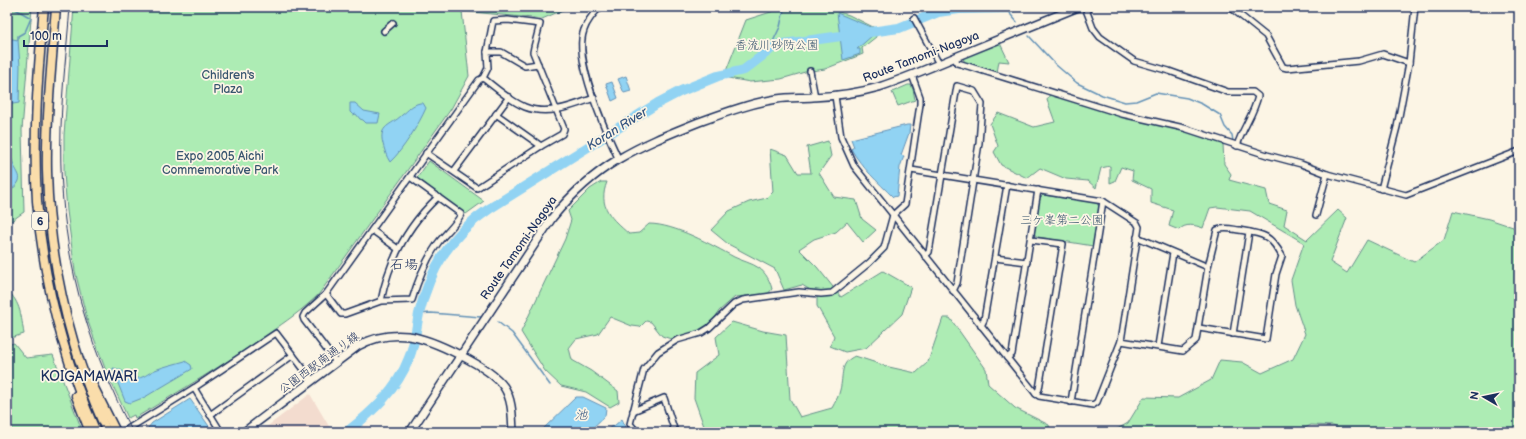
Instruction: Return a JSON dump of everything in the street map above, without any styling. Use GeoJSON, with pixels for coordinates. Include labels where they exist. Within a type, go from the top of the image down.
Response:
{"type":"FeatureCollection","features":[{"type":"Feature","properties":{"kind":"main road","name":"6"},"geometry":{"type":"LineString","coordinates":[[44,7],[38,85],[36,144],[38,201],[43,253],[47,278],[61,334],[78,386],[96,432]]}},
{"type":"Feature","properties":{"kind":"main road","name":"6"},"geometry":{"type":"LineString","coordinates":[[56,7],[49,117],[48,178],[54,249],[71,333],[90,393],[107,432]]}},
{"type":"Feature","properties":{"kind":"main road","name":"Route Tamomi-Nagoya"},"geometry":{"type":"LineString","coordinates":[[410,432],[552,218],[568,198],[586,182],[618,158],[650,142],[726,112],[778,99],[835,96],[879,87],[1078,7]]}},
{"type":"Feature","properties":{"kind":"main road","name":"6"},"geometry":{"type":"LineString","coordinates":[[43,253],[43,271],[54,328],[80,408],[90,432]]}},
{"type":"Feature","properties":{"kind":"main road","name":"6"},"geometry":{"type":"LineString","coordinates":[[71,333],[90,379],[116,432]]}},
{"type":"Feature","properties":{"kind":"main road","name":"公園西駅南通り線"},"geometry":{"type":"LineString","coordinates":[[244,432],[358,346],[377,337],[408,336],[421,339],[461,355],[490,372],[504,387],[512,408],[513,432]]}},
{"type":"Feature","properties":{"kind":"street"},"geometry":{"type":"LineString","coordinates":[[600,7],[584,29],[581,45],[583,62],[603,123],[618,158]]}},
{"type":"Feature","properties":{"kind":"street"},"geometry":{"type":"LineString","coordinates":[[1085,7],[1093,28],[1100,36],[1134,61],[1169,71],[1228,92],[1253,92],[1258,96],[1237,146]]}},
{"type":"Feature","properties":{"kind":"street"},"geometry":{"type":"LineString","coordinates":[[1230,7],[1266,36],[1283,67],[1287,68],[1359,61],[1383,54],[1408,63]]}},
{"type":"Feature","properties":{"kind":"street"},"geometry":{"type":"LineString","coordinates":[[1381,189],[1397,127],[1408,63],[1415,7]]}},
{"type":"Feature","properties":{"kind":"street"},"geometry":{"type":"LineString","coordinates":[[914,18],[939,64]]}},
{"type":"Feature","properties":{"kind":"street"},"geometry":{"type":"LineString","coordinates":[[336,362],[303,317],[305,313],[326,294],[426,153],[479,80],[483,78],[488,68],[487,52],[493,21],[508,20],[540,24],[534,52],[564,129],[562,134],[477,188],[426,153]]}},
{"type":"Feature","properties":{"kind":"street"},"geometry":{"type":"LineString","coordinates":[[384,31],[393,23]]}},
{"type":"Feature","properties":{"kind":"street"},"geometry":{"type":"LineString","coordinates":[[487,52],[502,52],[525,66],[538,64]]}},
{"type":"Feature","properties":{"kind":"street"},"geometry":{"type":"LineString","coordinates":[[955,57],[958,63],[1122,114],[1184,128],[1237,146],[1301,164],[1327,174],[1406,195],[1519,151]]}},
{"type":"Feature","properties":{"kind":"street"},"geometry":{"type":"LineString","coordinates":[[810,71],[815,97]]}},
{"type":"Feature","properties":{"kind":"street"},"geometry":{"type":"LineString","coordinates":[[637,432],[630,424],[644,369],[658,352],[677,340],[701,334],[734,304],[743,300],[799,292],[821,294],[832,293],[869,263],[884,248],[893,215],[905,204],[911,170],[920,104],[920,97],[912,74]]}},
{"type":"Feature","properties":{"kind":"street"},"geometry":{"type":"LineString","coordinates":[[483,78],[524,107],[543,111],[556,110],[594,98]]}},
{"type":"Feature","properties":{"kind":"street"},"geometry":{"type":"LineString","coordinates":[[925,256],[929,252],[957,86],[974,91],[982,104],[974,179],[957,283],[953,291]]}},
{"type":"Feature","properties":{"kind":"street"},"geometry":{"type":"LineString","coordinates":[[835,96],[838,125],[844,147],[854,166],[980,326],[1036,394],[1039,396],[1093,406],[1097,402],[1120,342],[1138,237],[1139,227],[1137,222],[1103,201],[911,170]]}},
{"type":"Feature","properties":{"kind":"street"},"geometry":{"type":"LineString","coordinates":[[454,171],[509,97]]}},
{"type":"Feature","properties":{"kind":"street"},"geometry":{"type":"LineString","coordinates":[[496,114],[541,146]]}},
{"type":"Feature","properties":{"kind":"street"},"geometry":{"type":"LineString","coordinates":[[1316,215],[1327,174]]}},
{"type":"Feature","properties":{"kind":"street"},"geometry":{"type":"LineString","coordinates":[[326,294],[342,314],[381,301],[412,300],[419,279],[430,256],[446,233],[460,218],[461,214],[410,177]]}},
{"type":"Feature","properties":{"kind":"street"},"geometry":{"type":"LineString","coordinates":[[980,326],[984,320],[1007,185]]}},
{"type":"Feature","properties":{"kind":"street"},"geometry":{"type":"LineString","coordinates":[[1007,358],[1012,354],[1038,190]]}},
{"type":"Feature","properties":{"kind":"street"},"geometry":{"type":"LineString","coordinates":[[381,301],[387,275],[398,249],[418,217],[438,197]]}},
{"type":"Feature","properties":{"kind":"street"},"geometry":{"type":"LineString","coordinates":[[1071,402],[1103,201]]}},
{"type":"Feature","properties":{"kind":"street"},"geometry":{"type":"LineString","coordinates":[[1120,342],[1158,346],[1183,351],[1196,340],[1208,267],[1217,230],[1224,228],[1262,234],[1276,245],[1282,256],[1276,274],[1266,339],[1199,328]]}},
{"type":"Feature","properties":{"kind":"street"},"geometry":{"type":"LineString","coordinates":[[372,230],[398,249]]}},
{"type":"Feature","properties":{"kind":"street"},"geometry":{"type":"LineString","coordinates":[[1232,334],[1249,232]]}},
{"type":"Feature","properties":{"kind":"street"},"geometry":{"type":"LineString","coordinates":[[1138,237],[1208,267]]}},
{"type":"Feature","properties":{"kind":"street"},"geometry":{"type":"LineString","coordinates":[[1031,240],[1063,244],[1039,389],[1036,394]]}},
{"type":"Feature","properties":{"kind":"street"},"geometry":{"type":"LineString","coordinates":[[1158,346],[1173,253]]}},
{"type":"Feature","properties":{"kind":"street"},"geometry":{"type":"LineString","coordinates":[[995,258],[1027,262]]}},
{"type":"Feature","properties":{"kind":"street"},"geometry":{"type":"LineString","coordinates":[[123,432],[194,388],[276,333],[312,380]]}},
{"type":"Feature","properties":{"kind":"street"},"geometry":{"type":"LineString","coordinates":[[210,415],[293,355]]}},
{"type":"Feature","properties":{"kind":"street"},"geometry":{"type":"LineString","coordinates":[[194,388],[221,432]]}},
{"type":"Feature","properties":{"kind":"street"},"geometry":{"type":"LineString","coordinates":[[633,411],[664,398],[675,432]]}},
{"type":"Feature","properties":{"kind":"shaded area"},"geometry":{"type":"Polygon","coordinates":[[[310,394],[330,428],[324,432],[260,432],[310,394]]]}},
{"type":"Feature","properties":{"kind":"green space"},"geometry":{"type":"Polygon","coordinates":[[[7,7],[32,7],[22,130],[24,212],[7,224],[7,7]]]}},
{"type":"Feature","properties":{"kind":"green space","name":"Expo 2005 Aichi Commemorative Park"},"geometry":{"type":"Polygon","coordinates":[[[74,7],[570,7],[542,19],[462,11],[469,76],[451,109],[319,294],[294,315],[235,356],[135,418],[134,415],[128,418],[106,371],[87,319],[75,271],[67,211],[64,173],[64,135],[74,7]]]}},
{"type":"Feature","properties":{"kind":"green space","name":"香流川砂防公園"},"geometry":{"type":"Polygon","coordinates":[[[822,7],[849,15],[875,28],[876,37],[862,48],[863,54],[825,69],[805,72],[781,79],[750,82],[728,78],[726,71],[746,20],[774,11],[822,7]]]}},
{"type":"Feature","properties":{"kind":"green space"},"geometry":{"type":"Polygon","coordinates":[[[1000,43],[1009,62],[999,61],[997,73],[965,63],[963,58],[1000,43]]]}},
{"type":"Feature","properties":{"kind":"green space"},"geometry":{"type":"Polygon","coordinates":[[[911,85],[913,89],[915,100],[898,106],[892,92],[911,85]]]}},
{"type":"Feature","properties":{"kind":"green space"},"geometry":{"type":"Polygon","coordinates":[[[1050,94],[1183,130],[1223,144],[1224,164],[1231,174],[1229,180],[1266,190],[1269,204],[1287,210],[1284,225],[1307,240],[1338,210],[1347,218],[1330,262],[1347,273],[1367,240],[1414,262],[1444,240],[1453,211],[1489,219],[1519,229],[1519,432],[1347,432],[1333,426],[1311,425],[1297,432],[1112,432],[1128,423],[1144,397],[1178,398],[1211,380],[1220,360],[1242,362],[1262,373],[1293,359],[1305,334],[1295,305],[1291,280],[1304,243],[1250,211],[1217,207],[1210,208],[1203,228],[1193,225],[1184,226],[1179,230],[1169,226],[1173,210],[1151,203],[1151,189],[1132,180],[1133,171],[1121,167],[1115,181],[1110,183],[1110,166],[1101,168],[1096,188],[1088,181],[1066,179],[1040,168],[1027,178],[1001,165],[994,152],[998,146],[990,124],[998,113],[1034,127],[1055,122],[1047,100],[1050,94]]]}},
{"type":"Feature","properties":{"kind":"green space"},"geometry":{"type":"Polygon","coordinates":[[[828,141],[831,156],[819,173],[834,197],[856,200],[862,219],[876,230],[863,242],[847,222],[836,232],[814,239],[799,249],[817,267],[841,297],[883,271],[911,287],[902,314],[866,348],[845,352],[830,346],[834,336],[817,306],[817,294],[802,285],[784,290],[775,269],[728,244],[711,230],[729,211],[749,202],[767,198],[773,192],[770,149],[787,155],[798,173],[811,173],[807,147],[828,141]]]}},
{"type":"Feature","properties":{"kind":"green space"},"geometry":{"type":"Polygon","coordinates":[[[429,161],[484,201],[466,214],[417,178],[429,161]]]}},
{"type":"Feature","properties":{"kind":"green space"},"geometry":{"type":"Polygon","coordinates":[[[601,182],[607,182],[604,191],[604,199],[608,212],[612,218],[629,234],[639,233],[649,224],[670,227],[682,231],[759,268],[764,272],[772,289],[768,294],[735,297],[719,311],[712,323],[705,330],[671,339],[662,336],[651,322],[646,321],[640,327],[632,326],[610,317],[598,334],[576,339],[569,348],[572,360],[591,371],[618,391],[619,402],[610,407],[586,392],[561,386],[545,371],[521,332],[565,239],[571,220],[568,211],[590,189],[601,182]]]}},
{"type":"Feature","properties":{"kind":"green space","name":"三ケ峯第二公園"},"geometry":{"type":"Polygon","coordinates":[[[1043,195],[1097,203],[1099,207],[1093,246],[1038,237],[1034,234],[1040,198],[1043,195]]]}},
{"type":"Feature","properties":{"kind":"green space"},"geometry":{"type":"Polygon","coordinates":[[[7,290],[18,305],[24,334],[7,339],[7,290]]]}},
{"type":"Feature","properties":{"kind":"green space"},"geometry":{"type":"Polygon","coordinates":[[[943,318],[950,318],[986,369],[988,384],[1015,408],[1049,425],[1050,432],[706,432],[694,398],[695,373],[719,355],[716,337],[732,322],[763,331],[786,335],[790,399],[800,417],[832,408],[838,397],[844,366],[846,362],[855,356],[889,367],[916,373],[928,362],[943,318]]]}},
{"type":"Feature","properties":{"kind":"green space"},"geometry":{"type":"Polygon","coordinates":[[[14,343],[26,358],[53,355],[82,430],[79,432],[7,432],[7,345],[14,343]]]}},
{"type":"Feature","properties":{"kind":"water"},"geometry":{"type":"Polygon","coordinates":[[[837,13],[873,28],[873,35],[857,49],[860,49],[860,54],[843,60],[837,13]]]}},
{"type":"Feature","properties":{"kind":"water"},"geometry":{"type":"Polygon","coordinates":[[[7,38],[18,40],[20,66],[19,103],[13,104],[7,103],[7,38]]]}},
{"type":"Feature","properties":{"kind":"water"},"geometry":{"type":"Polygon","coordinates":[[[626,76],[631,91],[624,93],[618,79],[626,76]]]}},
{"type":"Feature","properties":{"kind":"water"},"geometry":{"type":"Polygon","coordinates":[[[612,82],[618,98],[612,101],[606,84],[612,82]]]}},
{"type":"Feature","properties":{"kind":"water"},"geometry":{"type":"Polygon","coordinates":[[[350,103],[355,103],[364,111],[380,114],[378,123],[366,123],[356,114],[353,115],[350,112],[350,103]]]}},
{"type":"Feature","properties":{"kind":"water"},"geometry":{"type":"Polygon","coordinates":[[[423,103],[426,108],[423,114],[405,144],[390,162],[383,144],[382,133],[384,129],[412,106],[423,103]]]}},
{"type":"Feature","properties":{"kind":"water"},"geometry":{"type":"Polygon","coordinates":[[[910,125],[909,133],[901,155],[904,156],[900,167],[897,196],[893,197],[870,174],[855,156],[851,149],[854,147],[851,139],[910,125]]]}},
{"type":"Feature","properties":{"kind":"water"},"geometry":{"type":"Polygon","coordinates":[[[7,134],[9,134],[10,137],[11,156],[19,179],[14,188],[7,194],[7,134]]]}},
{"type":"Feature","properties":{"kind":"water"},"geometry":{"type":"Polygon","coordinates":[[[185,361],[191,365],[192,369],[145,397],[130,403],[125,401],[113,371],[113,368],[117,369],[132,377],[138,378],[143,377],[152,371],[185,361]]]}},
{"type":"Feature","properties":{"kind":"water","name":"池"},"geometry":{"type":"Polygon","coordinates":[[[576,397],[583,397],[606,408],[605,416],[588,432],[540,432],[576,397]]]}},
{"type":"Feature","properties":{"kind":"water"},"geometry":{"type":"Polygon","coordinates":[[[190,399],[213,432],[150,432],[148,428],[152,423],[190,399]]]}},
{"type":"Feature","properties":{"kind":"water"},"geometry":{"type":"Polygon","coordinates":[[[622,419],[628,432],[605,432],[613,425],[614,426],[622,419]]]}},
{"type":"Feature","properties":{"kind":"waterway"},"geometry":{"type":"LineString","coordinates":[[12,7],[31,18],[25,32],[18,36],[18,40]]}},
{"type":"Feature","properties":{"kind":"waterway","name":"Koran River"},"geometry":{"type":"LineString","coordinates":[[347,432],[383,400],[398,380],[411,353],[419,314],[429,282],[436,268],[444,254],[463,230],[489,209],[658,103],[681,91],[718,76],[744,70],[776,45],[899,28],[938,12],[959,9],[1014,7]]}},
{"type":"Feature","properties":{"kind":"waterway"},"geometry":{"type":"LineString","coordinates":[[1008,8],[1011,15],[1017,22]]}},
{"type":"Feature","properties":{"kind":"waterway"},"geometry":{"type":"LineString","coordinates":[[768,52],[780,27],[784,9]]}},
{"type":"Feature","properties":{"kind":"waterway"},"geometry":{"type":"LineString","coordinates":[[1029,36],[1056,65],[1077,83],[1102,95],[1125,102],[1136,101],[1156,93],[1187,98],[1202,104],[1220,115],[1225,127],[1232,135],[1233,141]]}},
{"type":"Feature","properties":{"kind":"waterway"},"geometry":{"type":"LineString","coordinates":[[419,314],[431,313],[481,317]]}},
{"type":"Feature","properties":{"kind":"waterway"},"geometry":{"type":"LineString","coordinates":[[498,322],[512,333],[550,385]]}},
{"type":"Feature","properties":{"kind":"tram line"},"geometry":{"type":"LineString","coordinates":[[70,7],[63,83],[61,128],[61,162],[66,230],[79,296],[88,328],[113,391],[133,432]]}},
{"type":"Feature","properties":{"kind":"district","name":"石場"},"geometry":{"type":"Point","coordinates":[404,264]}},
{"type":"Feature","properties":{"kind":"district","name":"KOIGAMAWARI"},"geometry":{"type":"Point","coordinates":[89,376]}},
{"type":"Feature","properties":{"kind":"park label","name":"Children's Plaza"},"geometry":{"type":"Point","coordinates":[228,82]}}]}
